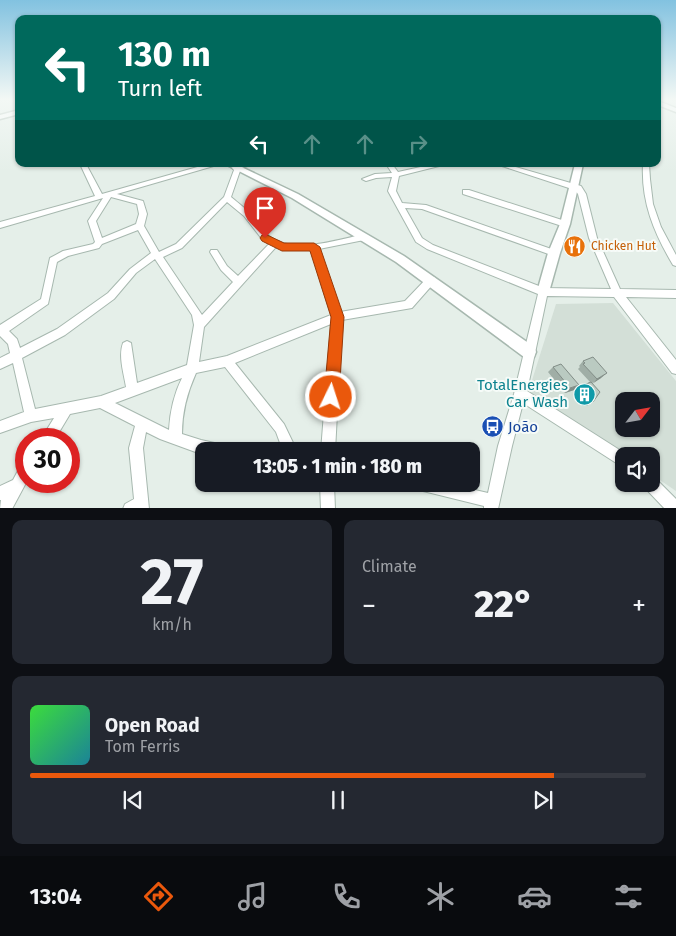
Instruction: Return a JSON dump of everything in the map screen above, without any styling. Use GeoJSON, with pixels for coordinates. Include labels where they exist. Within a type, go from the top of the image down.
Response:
{"type":"FeatureCollection","features":[{"type":"Feature","properties":{"kind":"street"},"geometry":{"type":"LineString","coordinates":[[85,167],[105,195],[140,203],[143,214],[140,226],[197,314],[199,325],[192,369],[183,388],[176,414],[175,438]]}},
{"type":"Feature","properties":{"kind":"street"},"geometry":{"type":"LineString","coordinates":[[0,226],[204,167]]}},
{"type":"Feature","properties":{"kind":"street"},"geometry":{"type":"LineString","coordinates":[[0,364],[60,332],[111,296],[133,271],[157,255],[179,246],[226,198],[238,167]]}},
{"type":"Feature","properties":{"kind":"street"},"geometry":{"type":"LineString","coordinates":[[240,167],[268,181],[364,237],[431,280],[529,352]]}},
{"type":"Feature","properties":{"kind":"street"},"geometry":{"type":"LineString","coordinates":[[391,167],[396,174]]}},
{"type":"Feature","properties":{"kind":"street"},"geometry":{"type":"LineString","coordinates":[[366,179],[428,167]]}},
{"type":"Feature","properties":{"kind":"street"},"geometry":{"type":"LineString","coordinates":[[510,167],[578,188],[582,194],[593,238],[617,293],[676,369]]}},
{"type":"Feature","properties":{"kind":"street"},"geometry":{"type":"LineString","coordinates":[[447,492],[492,505],[543,292],[554,253],[565,224],[578,167]]}},
{"type":"Feature","properties":{"kind":"street"},"geometry":{"type":"LineString","coordinates":[[646,167],[645,185],[653,220],[676,263]]}},
{"type":"Feature","properties":{"kind":"street"},"geometry":{"type":"LineString","coordinates":[[396,174],[392,188],[419,240],[424,244],[543,292],[676,294]]}},
{"type":"Feature","properties":{"kind":"street"},"geometry":{"type":"LineString","coordinates":[[466,192],[565,224]]}},
{"type":"Feature","properties":{"kind":"street"},"geometry":{"type":"LineString","coordinates":[[99,242],[92,221],[105,195]]}},
{"type":"Feature","properties":{"kind":"street"},"geometry":{"type":"LineString","coordinates":[[226,198],[241,209],[265,238],[282,247],[314,247],[364,237]]}},
{"type":"Feature","properties":{"kind":"street"},"geometry":{"type":"LineString","coordinates":[[400,205],[424,208],[554,253]]}},
{"type":"Feature","properties":{"kind":"street"},"geometry":{"type":"LineString","coordinates":[[31,416],[18,355],[13,342],[1,329],[45,301],[53,260],[66,253],[96,246],[99,242],[140,226]]}},
{"type":"Feature","properties":{"kind":"street"},"geometry":{"type":"LineString","coordinates":[[199,325],[274,244]]}},
{"type":"Feature","properties":{"kind":"street"},"geometry":{"type":"LineString","coordinates":[[314,247],[338,317],[329,442]]}},
{"type":"Feature","properties":{"kind":"street"},"geometry":{"type":"LineString","coordinates":[[214,252],[224,268],[238,282]]}},
{"type":"Feature","properties":{"kind":"street"},"geometry":{"type":"LineString","coordinates":[[0,427],[31,416],[101,402],[132,389],[192,369],[227,361],[338,317],[408,305],[431,280]]}},
{"type":"Feature","properties":{"kind":"street"},"geometry":{"type":"LineString","coordinates":[[127,346],[127,360],[132,389]]}},
{"type":"Feature","properties":{"kind":"street"},"geometry":{"type":"LineString","coordinates":[[227,361],[280,428],[286,442]]}},
{"type":"Feature","properties":{"kind":"street"},"geometry":{"type":"LineString","coordinates":[[520,394],[615,455]]}},
{"type":"Feature","properties":{"kind":"street"},"geometry":{"type":"LineString","coordinates":[[101,402],[160,433],[195,445]]}},
{"type":"Feature","properties":{"kind":"street"},"geometry":{"type":"LineString","coordinates":[[54,428],[66,410]]}},
{"type":"Feature","properties":{"kind":"street"},"geometry":{"type":"LineString","coordinates":[[138,507],[136,448],[142,422]]}},
{"type":"Feature","properties":{"kind":"street"},"geometry":{"type":"LineString","coordinates":[[0,493],[15,486]]}},
{"type":"Feature","properties":{"kind":"street"},"geometry":{"type":"LineString","coordinates":[[4,508],[15,486]]}},
{"type":"Feature","properties":{"kind":"street"},"geometry":{"type":"LineString","coordinates":[[327,492],[328,508]]}},
{"type":"Feature","properties":{"kind":"street"},"geometry":{"type":"LineString","coordinates":[[659,492],[676,508]]}},
{"type":"Feature","properties":{"kind":"shaded area"},"geometry":{"type":"Polygon","coordinates":[[[613,303],[676,381],[676,491],[660,480],[660,447],[615,448],[575,421],[528,393],[556,304],[613,303]]]}},
{"type":"Feature","properties":{"kind":"building"},"geometry":{"type":"Polygon","coordinates":[[[593,357],[607,373],[597,379],[583,364],[585,363],[583,361],[593,357]]]}},
{"type":"Feature","properties":{"kind":"building"},"geometry":{"type":"Polygon","coordinates":[[[561,364],[579,385],[570,388],[553,367],[561,364]]]}},
{"type":"Feature","properties":{"kind":"building"},"geometry":{"type":"Polygon","coordinates":[[[591,382],[600,392],[593,402],[579,387],[591,382]]]}},
{"type":"Feature","properties":{"kind":"place","name":"Chicken Hut"},"geometry":{"type":"Point","coordinates":[575,246]}},
{"type":"Feature","properties":{"kind":"place","name":"TotalEnergies Car Wash"},"geometry":{"type":"Point","coordinates":[584,394]}},
{"type":"Feature","properties":{"kind":"place","name":"João"},"geometry":{"type":"Point","coordinates":[492,427]}},
{"type":"Feature","properties":{"kind":"route"},"geometry":{"type":"LineString","coordinates":[[265,238],[282,247],[314,247],[338,317],[331,397]]}}]}
